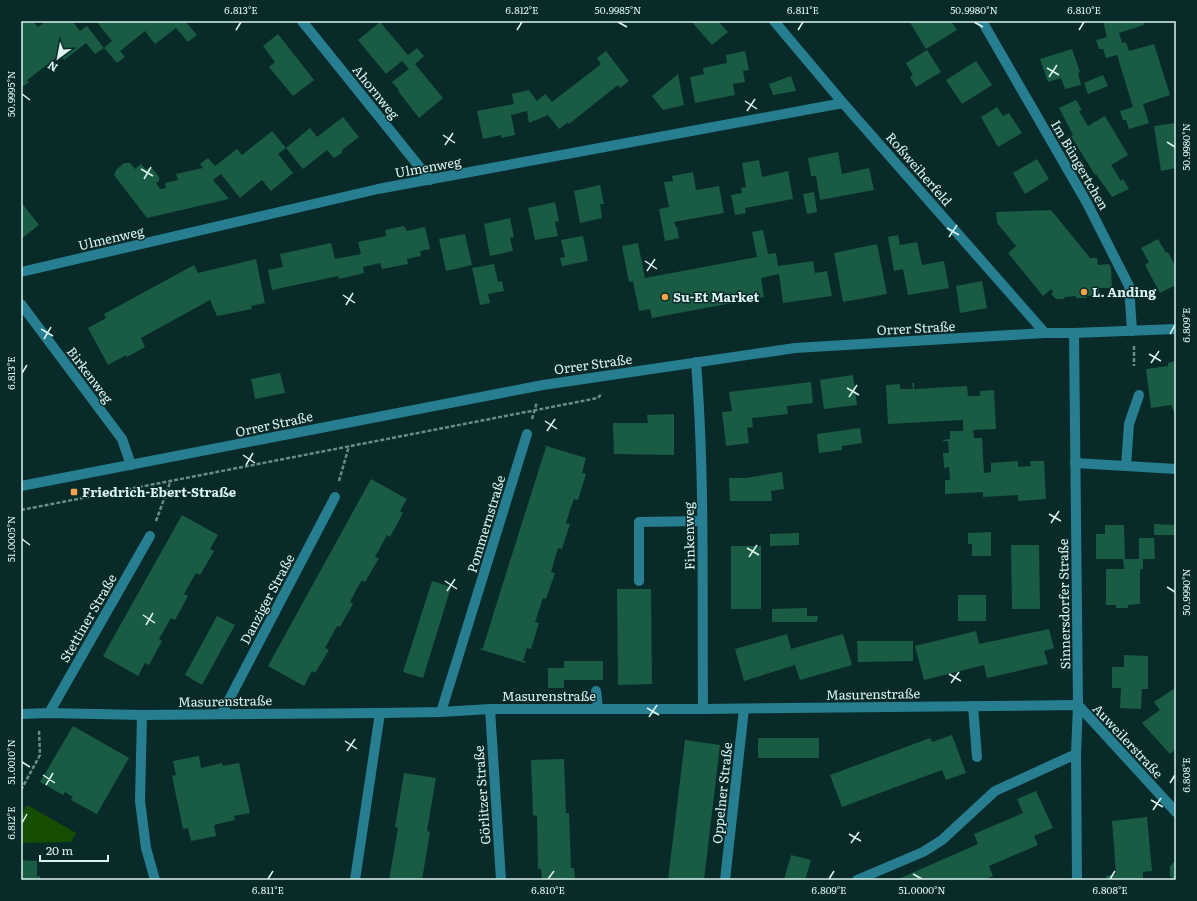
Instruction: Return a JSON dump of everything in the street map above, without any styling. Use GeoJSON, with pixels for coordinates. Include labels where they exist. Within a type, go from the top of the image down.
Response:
{"type":"FeatureCollection","features":[{"type":"Feature","properties":{"kind":"street","name":"Ahornweg"},"geometry":{"type":"LineString","coordinates":[[302,21],[430,180]]}},
{"type":"Feature","properties":{"kind":"street","name":"Roßweiherfeld"},"geometry":{"type":"LineString","coordinates":[[774,21],[843,103],[1045,333]]}},
{"type":"Feature","properties":{"kind":"street","name":"Im Büngertchen"},"geometry":{"type":"LineString","coordinates":[[982,21],[1088,203],[1129,286],[1132,331]]}},
{"type":"Feature","properties":{"kind":"street","name":"Ulmenweg"},"geometry":{"type":"LineString","coordinates":[[21,272],[378,189],[843,103]]}},
{"type":"Feature","properties":{"kind":"street","name":"Birkenweg"},"geometry":{"type":"LineString","coordinates":[[21,304],[122,439],[131,465]]}},
{"type":"Feature","properties":{"kind":"street","name":"Orrer Straße"},"geometry":{"type":"LineString","coordinates":[[21,486],[542,384],[795,348],[1045,333],[1074,334],[1176,329]]}},
{"type":"Feature","properties":{"kind":"street","name":"Sinnersdorfer Straße"},"geometry":{"type":"LineString","coordinates":[[1074,334],[1078,705],[1076,754],[1077,880]]}},
{"type":"Feature","properties":{"kind":"street","name":"Finkenweg"},"geometry":{"type":"LineString","coordinates":[[696,362],[699,395],[702,521],[703,709]]}},
{"type":"Feature","properties":{"kind":"street"},"geometry":{"type":"LineString","coordinates":[[1126,466],[1128,424],[1139,395]]}},
{"type":"Feature","properties":{"kind":"street","name":"Pommernstraße"},"geometry":{"type":"LineString","coordinates":[[441,712],[527,434]]}},
{"type":"Feature","properties":{"kind":"street"},"geometry":{"type":"LineString","coordinates":[[1075,463],[1176,469]]}},
{"type":"Feature","properties":{"kind":"street","name":"Danziger Straße"},"geometry":{"type":"LineString","coordinates":[[222,714],[335,497]]}},
{"type":"Feature","properties":{"kind":"street"},"geometry":{"type":"LineString","coordinates":[[639,581],[639,522],[702,521]]}},
{"type":"Feature","properties":{"kind":"street","name":"Stettiner Straße"},"geometry":{"type":"LineString","coordinates":[[49,713],[150,536]]}},
{"type":"Feature","properties":{"kind":"street"},"geometry":{"type":"LineString","coordinates":[[596,691],[598,709]]}},
{"type":"Feature","properties":{"kind":"street","name":"Masurenstraße"},"geometry":{"type":"LineString","coordinates":[[21,714],[49,713],[142,715],[380,713],[441,712],[490,709],[744,709],[1078,705]]}},
{"type":"Feature","properties":{"kind":"street","name":"Auweilerstraße"},"geometry":{"type":"LineString","coordinates":[[1078,705],[1176,812]]}},
{"type":"Feature","properties":{"kind":"street"},"geometry":{"type":"LineString","coordinates":[[973,706],[977,757]]}},
{"type":"Feature","properties":{"kind":"street","name":"Görlitzer Straße"},"geometry":{"type":"LineString","coordinates":[[490,709],[501,880]]}},
{"type":"Feature","properties":{"kind":"street","name":"Oppelner Straße"},"geometry":{"type":"LineString","coordinates":[[725,880],[744,709]]}},
{"type":"Feature","properties":{"kind":"street"},"geometry":{"type":"LineString","coordinates":[[355,880],[380,713]]}},
{"type":"Feature","properties":{"kind":"street"},"geometry":{"type":"LineString","coordinates":[[142,715],[140,801],[146,848],[155,880]]}},
{"type":"Feature","properties":{"kind":"street"},"geometry":{"type":"LineString","coordinates":[[857,880],[923,852],[942,840],[995,791],[1076,754]]}},
{"type":"Feature","properties":{"kind":"path"},"geometry":{"type":"LineString","coordinates":[[21,510],[598,398],[622,373]]}},
{"type":"Feature","properties":{"kind":"path"},"geometry":{"type":"LineString","coordinates":[[527,434],[542,384]]}},
{"type":"Feature","properties":{"kind":"path"},"geometry":{"type":"LineString","coordinates":[[335,497],[349,446]]}},
{"type":"Feature","properties":{"kind":"path"},"geometry":{"type":"LineString","coordinates":[[150,536],[171,480]]}},
{"type":"Feature","properties":{"kind":"path"},"geometry":{"type":"LineString","coordinates":[[21,790],[40,755],[38,713]]}},
{"type":"Feature","properties":{"kind":"green space"},"geometry":{"type":"Polygon","coordinates":[[[27,805],[76,833],[71,842],[21,843],[21,815],[27,805]]]}},
{"type":"Feature","properties":{"kind":"building"},"geometry":{"type":"Polygon","coordinates":[[[24,21],[33,21],[38,27],[46,21],[72,21],[80,31],[87,26],[104,48],[95,54],[86,43],[64,60],[60,55],[27,80],[29,82],[21,88],[21,24],[24,21]]]}},
{"type":"Feature","properties":{"kind":"building"},"geometry":{"type":"Polygon","coordinates":[[[96,21],[185,21],[197,35],[188,42],[176,28],[155,44],[145,31],[120,51],[125,57],[117,63],[104,48],[112,41],[96,21]]]}},
{"type":"Feature","properties":{"kind":"building"},"geometry":{"type":"Polygon","coordinates":[[[691,21],[718,21],[728,32],[712,45],[691,21]]]}},
{"type":"Feature","properties":{"kind":"building"},"geometry":{"type":"Polygon","coordinates":[[[909,21],[951,21],[957,30],[926,49],[909,21]]]}},
{"type":"Feature","properties":{"kind":"building"},"geometry":{"type":"Polygon","coordinates":[[[1103,21],[1143,21],[1144,25],[1119,33],[1122,43],[1126,42],[1129,51],[1154,44],[1170,95],[1143,104],[1149,123],[1129,129],[1126,120],[1123,120],[1120,111],[1133,107],[1117,55],[1106,58],[1103,49],[1099,49],[1096,40],[1107,37],[1103,21]]]}},
{"type":"Feature","properties":{"kind":"building"},"geometry":{"type":"Polygon","coordinates":[[[380,22],[408,55],[417,48],[424,56],[415,64],[443,98],[419,118],[392,82],[409,69],[402,61],[386,74],[358,40],[380,22]]]}},
{"type":"Feature","properties":{"kind":"building"},"geometry":{"type":"Polygon","coordinates":[[[278,34],[314,80],[293,96],[269,67],[275,62],[263,46],[278,34]]]}},
{"type":"Feature","properties":{"kind":"building"},"geometry":{"type":"Polygon","coordinates":[[[1072,49],[1080,72],[1078,73],[1081,85],[1065,89],[1061,78],[1048,82],[1040,59],[1072,49]]]}},
{"type":"Feature","properties":{"kind":"building"},"geometry":{"type":"Polygon","coordinates":[[[927,50],[941,72],[916,87],[910,77],[913,75],[906,63],[927,50]]]}},
{"type":"Feature","properties":{"kind":"building"},"geometry":{"type":"Polygon","coordinates":[[[606,51],[629,81],[620,88],[618,85],[569,124],[568,122],[559,129],[548,115],[529,123],[527,111],[511,115],[515,135],[501,138],[501,135],[483,139],[477,111],[514,104],[512,94],[529,90],[537,101],[545,94],[552,102],[601,64],[597,58],[606,51]]]}},
{"type":"Feature","properties":{"kind":"building"},"geometry":{"type":"Polygon","coordinates":[[[745,51],[749,70],[743,71],[745,82],[733,84],[735,95],[695,103],[690,77],[704,74],[703,68],[727,63],[726,55],[745,51]]]}},
{"type":"Feature","properties":{"kind":"building"},"geometry":{"type":"Polygon","coordinates":[[[976,61],[992,85],[962,104],[946,80],[976,61]]]}},
{"type":"Feature","properties":{"kind":"building"},"geometry":{"type":"Polygon","coordinates":[[[678,74],[684,105],[663,110],[652,96],[678,74]]]}},
{"type":"Feature","properties":{"kind":"building"},"geometry":{"type":"Polygon","coordinates":[[[1103,75],[1108,86],[1088,94],[1084,83],[1103,75]]]}},
{"type":"Feature","properties":{"kind":"building"},"geometry":{"type":"Polygon","coordinates":[[[791,76],[796,91],[773,95],[769,84],[791,76]]]}},
{"type":"Feature","properties":{"kind":"building"},"geometry":{"type":"Polygon","coordinates":[[[1076,100],[1082,110],[1079,111],[1088,126],[1105,116],[1128,155],[1111,165],[1121,181],[1123,179],[1129,189],[1112,197],[1096,174],[1095,175],[1071,136],[1073,135],[1059,108],[1076,100]]]}},
{"type":"Feature","properties":{"kind":"building"},"geometry":{"type":"Polygon","coordinates":[[[997,107],[1003,116],[1009,113],[1022,133],[998,147],[981,117],[997,107]]]}},
{"type":"Feature","properties":{"kind":"building"},"geometry":{"type":"Polygon","coordinates":[[[343,117],[359,137],[334,158],[327,150],[303,169],[286,148],[310,128],[317,137],[343,117]]]}},
{"type":"Feature","properties":{"kind":"building"},"geometry":{"type":"Polygon","coordinates":[[[1176,123],[1176,168],[1161,171],[1154,126],[1176,123]]]}},
{"type":"Feature","properties":{"kind":"building"},"geometry":{"type":"Polygon","coordinates":[[[272,131],[286,148],[278,154],[293,173],[271,191],[262,180],[240,198],[221,174],[213,180],[229,199],[147,218],[114,175],[116,170],[124,163],[130,163],[135,169],[141,164],[146,170],[149,168],[153,169],[159,177],[159,181],[156,183],[160,189],[166,188],[165,183],[178,180],[176,174],[203,168],[200,164],[208,158],[215,166],[237,149],[242,155],[272,131]]]}},
{"type":"Feature","properties":{"kind":"building"},"geometry":{"type":"Polygon","coordinates":[[[838,152],[842,174],[869,168],[874,190],[820,200],[816,176],[811,176],[808,158],[838,152]]]}},
{"type":"Feature","properties":{"kind":"building"},"geometry":{"type":"Polygon","coordinates":[[[1037,159],[1049,179],[1025,194],[1013,173],[1037,159]]]}},
{"type":"Feature","properties":{"kind":"building"},"geometry":{"type":"Polygon","coordinates":[[[759,160],[762,177],[788,171],[793,199],[745,208],[746,213],[735,215],[731,195],[742,193],[741,188],[746,187],[742,163],[759,160]]]}},
{"type":"Feature","properties":{"kind":"building"},"geometry":{"type":"Polygon","coordinates":[[[693,172],[696,190],[719,186],[724,213],[674,222],[677,227],[679,238],[665,241],[659,209],[669,207],[664,182],[673,181],[672,176],[693,172]]]}},
{"type":"Feature","properties":{"kind":"building"},"geometry":{"type":"Polygon","coordinates":[[[600,185],[604,204],[600,204],[602,218],[580,223],[574,191],[600,185]]]}},
{"type":"Feature","properties":{"kind":"building"},"geometry":{"type":"Polygon","coordinates":[[[814,192],[817,212],[807,214],[803,194],[814,192]]]}},
{"type":"Feature","properties":{"kind":"building"},"geometry":{"type":"Polygon","coordinates":[[[21,202],[39,225],[21,239],[21,202]]]}},
{"type":"Feature","properties":{"kind":"building"},"geometry":{"type":"Polygon","coordinates":[[[555,202],[559,221],[555,222],[558,236],[535,240],[528,208],[555,202]]]}},
{"type":"Feature","properties":{"kind":"building"},"geometry":{"type":"Polygon","coordinates":[[[1051,210],[1090,258],[1097,258],[1098,265],[1109,264],[1111,268],[1112,288],[1099,288],[1099,295],[1086,296],[1087,298],[1076,298],[1076,296],[1056,299],[1051,294],[1053,292],[1051,289],[1043,296],[1008,253],[1016,246],[997,223],[996,212],[1051,210]]]}},
{"type":"Feature","properties":{"kind":"building"},"geometry":{"type":"Polygon","coordinates":[[[510,218],[514,237],[510,238],[513,251],[490,256],[484,224],[510,218]]]}},
{"type":"Feature","properties":{"kind":"building"},"geometry":{"type":"Polygon","coordinates":[[[404,226],[407,231],[425,227],[430,249],[420,251],[421,256],[407,259],[408,264],[382,269],[380,263],[363,267],[364,273],[339,279],[338,276],[272,290],[268,270],[283,267],[280,254],[331,243],[335,259],[361,254],[358,242],[386,236],[385,230],[404,226]]]}},
{"type":"Feature","properties":{"kind":"building"},"geometry":{"type":"Polygon","coordinates":[[[763,230],[768,254],[776,253],[778,266],[813,261],[815,273],[827,271],[832,296],[783,303],[779,274],[761,278],[764,297],[652,318],[650,309],[639,311],[633,281],[629,282],[622,246],[638,243],[645,278],[757,257],[752,232],[763,230]]]}},
{"type":"Feature","properties":{"kind":"building"},"geometry":{"type":"Polygon","coordinates":[[[465,234],[472,265],[446,271],[439,239],[465,234]]]}},
{"type":"Feature","properties":{"kind":"building"},"geometry":{"type":"Polygon","coordinates":[[[898,235],[900,245],[917,242],[922,265],[944,261],[949,288],[908,295],[903,269],[894,271],[888,237],[898,235]]]}},
{"type":"Feature","properties":{"kind":"building"},"geometry":{"type":"Polygon","coordinates":[[[583,236],[588,261],[562,266],[560,258],[565,257],[561,240],[583,236]]]}},
{"type":"Feature","properties":{"kind":"building"},"geometry":{"type":"Polygon","coordinates":[[[1158,239],[1166,253],[1168,252],[1176,267],[1176,285],[1160,293],[1145,265],[1149,262],[1141,248],[1158,239]]]}},
{"type":"Feature","properties":{"kind":"building"},"geometry":{"type":"Polygon","coordinates":[[[877,244],[887,294],[843,302],[834,253],[877,244]]]}},
{"type":"Feature","properties":{"kind":"building"},"geometry":{"type":"Polygon","coordinates":[[[256,259],[265,303],[251,306],[252,309],[217,316],[210,300],[141,338],[145,347],[108,365],[88,328],[106,318],[104,314],[194,265],[198,273],[256,259]]]}},
{"type":"Feature","properties":{"kind":"building"},"geometry":{"type":"Polygon","coordinates":[[[494,264],[498,282],[502,281],[504,291],[488,294],[490,303],[480,305],[472,268],[494,264]]]}},
{"type":"Feature","properties":{"kind":"building"},"geometry":{"type":"Polygon","coordinates":[[[982,281],[987,308],[960,313],[956,286],[982,281]]]}},
{"type":"Feature","properties":{"kind":"building"},"geometry":{"type":"Polygon","coordinates":[[[1176,361],[1176,417],[1171,405],[1151,408],[1146,369],[1168,366],[1168,363],[1176,361]]]}},
{"type":"Feature","properties":{"kind":"building"},"geometry":{"type":"Polygon","coordinates":[[[280,373],[285,393],[255,399],[251,379],[280,373]]]}},
{"type":"Feature","properties":{"kind":"building"},"geometry":{"type":"Polygon","coordinates":[[[853,375],[857,405],[824,409],[820,380],[853,375]]]}},
{"type":"Feature","properties":{"kind":"building"},"geometry":{"type":"Polygon","coordinates":[[[811,382],[813,403],[787,406],[788,414],[752,418],[753,427],[747,428],[749,443],[726,446],[722,412],[732,411],[729,392],[811,382]]]}},
{"type":"Feature","properties":{"kind":"building"},"geometry":{"type":"Polygon","coordinates":[[[912,383],[914,383],[914,389],[967,386],[968,396],[980,396],[980,391],[994,390],[996,429],[973,430],[974,438],[982,438],[984,473],[991,472],[991,463],[1018,461],[1018,467],[1031,466],[1030,461],[1044,461],[1046,499],[1018,501],[1018,495],[983,497],[983,492],[945,494],[945,480],[950,480],[949,467],[944,468],[943,453],[949,453],[948,441],[943,440],[950,439],[950,431],[963,431],[963,420],[888,424],[886,385],[900,384],[900,389],[913,389],[912,383]]]}},
{"type":"Feature","properties":{"kind":"building"},"geometry":{"type":"Polygon","coordinates":[[[674,414],[674,455],[614,454],[613,423],[648,423],[647,415],[674,414]]]}},
{"type":"Feature","properties":{"kind":"building"},"geometry":{"type":"Polygon","coordinates":[[[860,428],[862,443],[842,446],[842,450],[819,453],[817,434],[860,428]]]}},
{"type":"Feature","properties":{"kind":"building"},"geometry":{"type":"Polygon","coordinates":[[[543,445],[586,458],[582,473],[586,474],[578,500],[574,499],[570,510],[566,523],[570,524],[562,549],[558,548],[551,572],[555,573],[546,599],[543,598],[535,622],[539,623],[531,649],[527,648],[523,661],[526,662],[525,663],[479,649],[483,648],[546,447],[543,445]]]}},
{"type":"Feature","properties":{"kind":"building"},"geometry":{"type":"Polygon","coordinates":[[[782,472],[784,489],[771,491],[772,501],[730,501],[729,478],[746,478],[782,472]]]}},
{"type":"Feature","properties":{"kind":"building"},"geometry":{"type":"Polygon","coordinates":[[[371,479],[407,499],[400,511],[403,513],[390,537],[387,535],[375,557],[379,558],[365,582],[362,580],[355,592],[350,602],[353,604],[340,627],[337,626],[325,648],[329,650],[315,673],[312,671],[304,686],[268,666],[371,479]]]}},
{"type":"Feature","properties":{"kind":"building"},"geometry":{"type":"Polygon","coordinates":[[[182,515],[218,535],[210,549],[214,551],[200,575],[196,573],[184,594],[188,596],[175,620],[171,618],[159,639],[162,641],[149,665],[145,663],[138,676],[103,656],[182,515]]]}},
{"type":"Feature","properties":{"kind":"building"},"geometry":{"type":"Polygon","coordinates":[[[1154,524],[1175,525],[1175,535],[1154,535],[1154,524]]]}},
{"type":"Feature","properties":{"kind":"building"},"geometry":{"type":"Polygon","coordinates":[[[1105,525],[1124,525],[1125,559],[1139,559],[1139,538],[1154,538],[1155,559],[1143,559],[1143,569],[1140,569],[1140,604],[1128,605],[1128,608],[1116,608],[1116,605],[1106,605],[1106,569],[1124,569],[1123,559],[1096,559],[1096,534],[1105,534],[1105,525]]]}},
{"type":"Feature","properties":{"kind":"building"},"geometry":{"type":"Polygon","coordinates":[[[991,532],[991,556],[972,556],[972,544],[968,544],[968,533],[991,532]]]}},
{"type":"Feature","properties":{"kind":"building"},"geometry":{"type":"Polygon","coordinates":[[[799,533],[799,545],[770,546],[770,534],[799,533]]]}},
{"type":"Feature","properties":{"kind":"building"},"geometry":{"type":"Polygon","coordinates":[[[1011,545],[1039,545],[1040,609],[1012,609],[1011,545]]]}},
{"type":"Feature","properties":{"kind":"building"},"geometry":{"type":"Polygon","coordinates":[[[731,546],[761,546],[761,609],[731,609],[731,546]]]}},
{"type":"Feature","properties":{"kind":"building"},"geometry":{"type":"Polygon","coordinates":[[[432,581],[451,587],[423,678],[403,672],[432,581]]]}},
{"type":"Feature","properties":{"kind":"building"},"geometry":{"type":"Polygon","coordinates":[[[617,589],[651,589],[652,684],[618,685],[617,589]]]}},
{"type":"Feature","properties":{"kind":"building"},"geometry":{"type":"Polygon","coordinates":[[[958,595],[986,595],[986,621],[958,621],[958,595]]]}},
{"type":"Feature","properties":{"kind":"building"},"geometry":{"type":"Polygon","coordinates":[[[807,608],[807,616],[818,616],[817,622],[772,622],[772,609],[807,608]]]}},
{"type":"Feature","properties":{"kind":"building"},"geometry":{"type":"Polygon","coordinates":[[[217,616],[235,625],[202,685],[185,675],[217,616]]]}},
{"type":"Feature","properties":{"kind":"building"},"geometry":{"type":"Polygon","coordinates":[[[1049,629],[1054,648],[1044,651],[1048,664],[987,678],[984,665],[924,680],[915,646],[976,631],[979,644],[1049,629]]]}},
{"type":"Feature","properties":{"kind":"building"},"geometry":{"type":"Polygon","coordinates":[[[787,634],[791,649],[843,634],[852,665],[800,680],[795,665],[744,681],[735,649],[787,634]]]}},
{"type":"Feature","properties":{"kind":"building"},"geometry":{"type":"Polygon","coordinates":[[[857,641],[913,641],[913,661],[858,662],[857,641]]]}},
{"type":"Feature","properties":{"kind":"building"},"geometry":{"type":"Polygon","coordinates":[[[1124,655],[1148,656],[1148,689],[1142,689],[1141,709],[1120,708],[1121,688],[1112,688],[1112,667],[1124,667],[1124,655]]]}},
{"type":"Feature","properties":{"kind":"building"},"geometry":{"type":"Polygon","coordinates":[[[564,661],[603,661],[603,680],[564,680],[564,688],[548,688],[548,668],[564,668],[564,661]]]}},
{"type":"Feature","properties":{"kind":"building"},"geometry":{"type":"Polygon","coordinates":[[[1175,688],[1176,749],[1170,754],[1142,723],[1160,710],[1154,702],[1175,688]]]}},
{"type":"Feature","properties":{"kind":"building"},"geometry":{"type":"Polygon","coordinates":[[[73,726],[129,758],[97,814],[71,800],[73,797],[65,792],[63,795],[40,782],[73,726]]]}},
{"type":"Feature","properties":{"kind":"building"},"geometry":{"type":"Polygon","coordinates":[[[952,735],[966,773],[946,780],[942,770],[842,807],[830,775],[930,738],[932,742],[952,735]]]}},
{"type":"Feature","properties":{"kind":"building"},"geometry":{"type":"Polygon","coordinates":[[[758,738],[819,738],[819,758],[758,758],[758,738]]]}},
{"type":"Feature","properties":{"kind":"building"},"geometry":{"type":"Polygon","coordinates":[[[685,740],[720,745],[704,880],[668,880],[685,740]]]}},
{"type":"Feature","properties":{"kind":"building"},"geometry":{"type":"Polygon","coordinates":[[[199,756],[201,768],[222,763],[223,766],[239,763],[250,813],[234,816],[235,820],[214,825],[216,836],[191,841],[188,828],[183,829],[172,776],[176,775],[173,761],[199,756]]]}},
{"type":"Feature","properties":{"kind":"building"},"geometry":{"type":"Polygon","coordinates":[[[564,759],[566,813],[569,813],[571,868],[574,868],[575,880],[542,880],[541,869],[538,869],[537,816],[533,815],[531,760],[564,759]]]}},
{"type":"Feature","properties":{"kind":"building"},"geometry":{"type":"Polygon","coordinates":[[[404,773],[436,778],[427,831],[430,832],[422,880],[389,880],[398,828],[395,827],[404,773]]]}},
{"type":"Feature","properties":{"kind":"building"},"geometry":{"type":"Polygon","coordinates":[[[1036,791],[1053,828],[1034,836],[1038,845],[989,866],[993,876],[983,880],[896,880],[978,844],[974,834],[1023,813],[1017,799],[1036,791]]]}},
{"type":"Feature","properties":{"kind":"building"},"geometry":{"type":"Polygon","coordinates":[[[1147,817],[1152,871],[1143,872],[1143,880],[1107,880],[1106,876],[1116,874],[1112,821],[1147,817]]]}},
{"type":"Feature","properties":{"kind":"building"},"geometry":{"type":"Polygon","coordinates":[[[791,855],[811,860],[805,880],[784,880],[791,855]]]}},
{"type":"Feature","properties":{"kind":"building"},"geometry":{"type":"Polygon","coordinates":[[[21,860],[37,861],[37,876],[40,876],[40,880],[21,880],[21,860]]]}},
{"type":"Feature","properties":{"kind":"building"},"geometry":{"type":"Polygon","coordinates":[[[1176,860],[1176,880],[1174,880],[1170,876],[1170,866],[1176,860]]]}},
{"type":"Feature","properties":{"kind":"place","name":"L. Anding"},"geometry":{"type":"Point","coordinates":[1084,292]}},
{"type":"Feature","properties":{"kind":"place","name":"Su-Et Market"},"geometry":{"type":"Point","coordinates":[665,297]}},
{"type":"Feature","properties":{"kind":"place","name":"Friedrich-Ebert-Straße"},"geometry":{"type":"Point","coordinates":[74,492]}}]}
